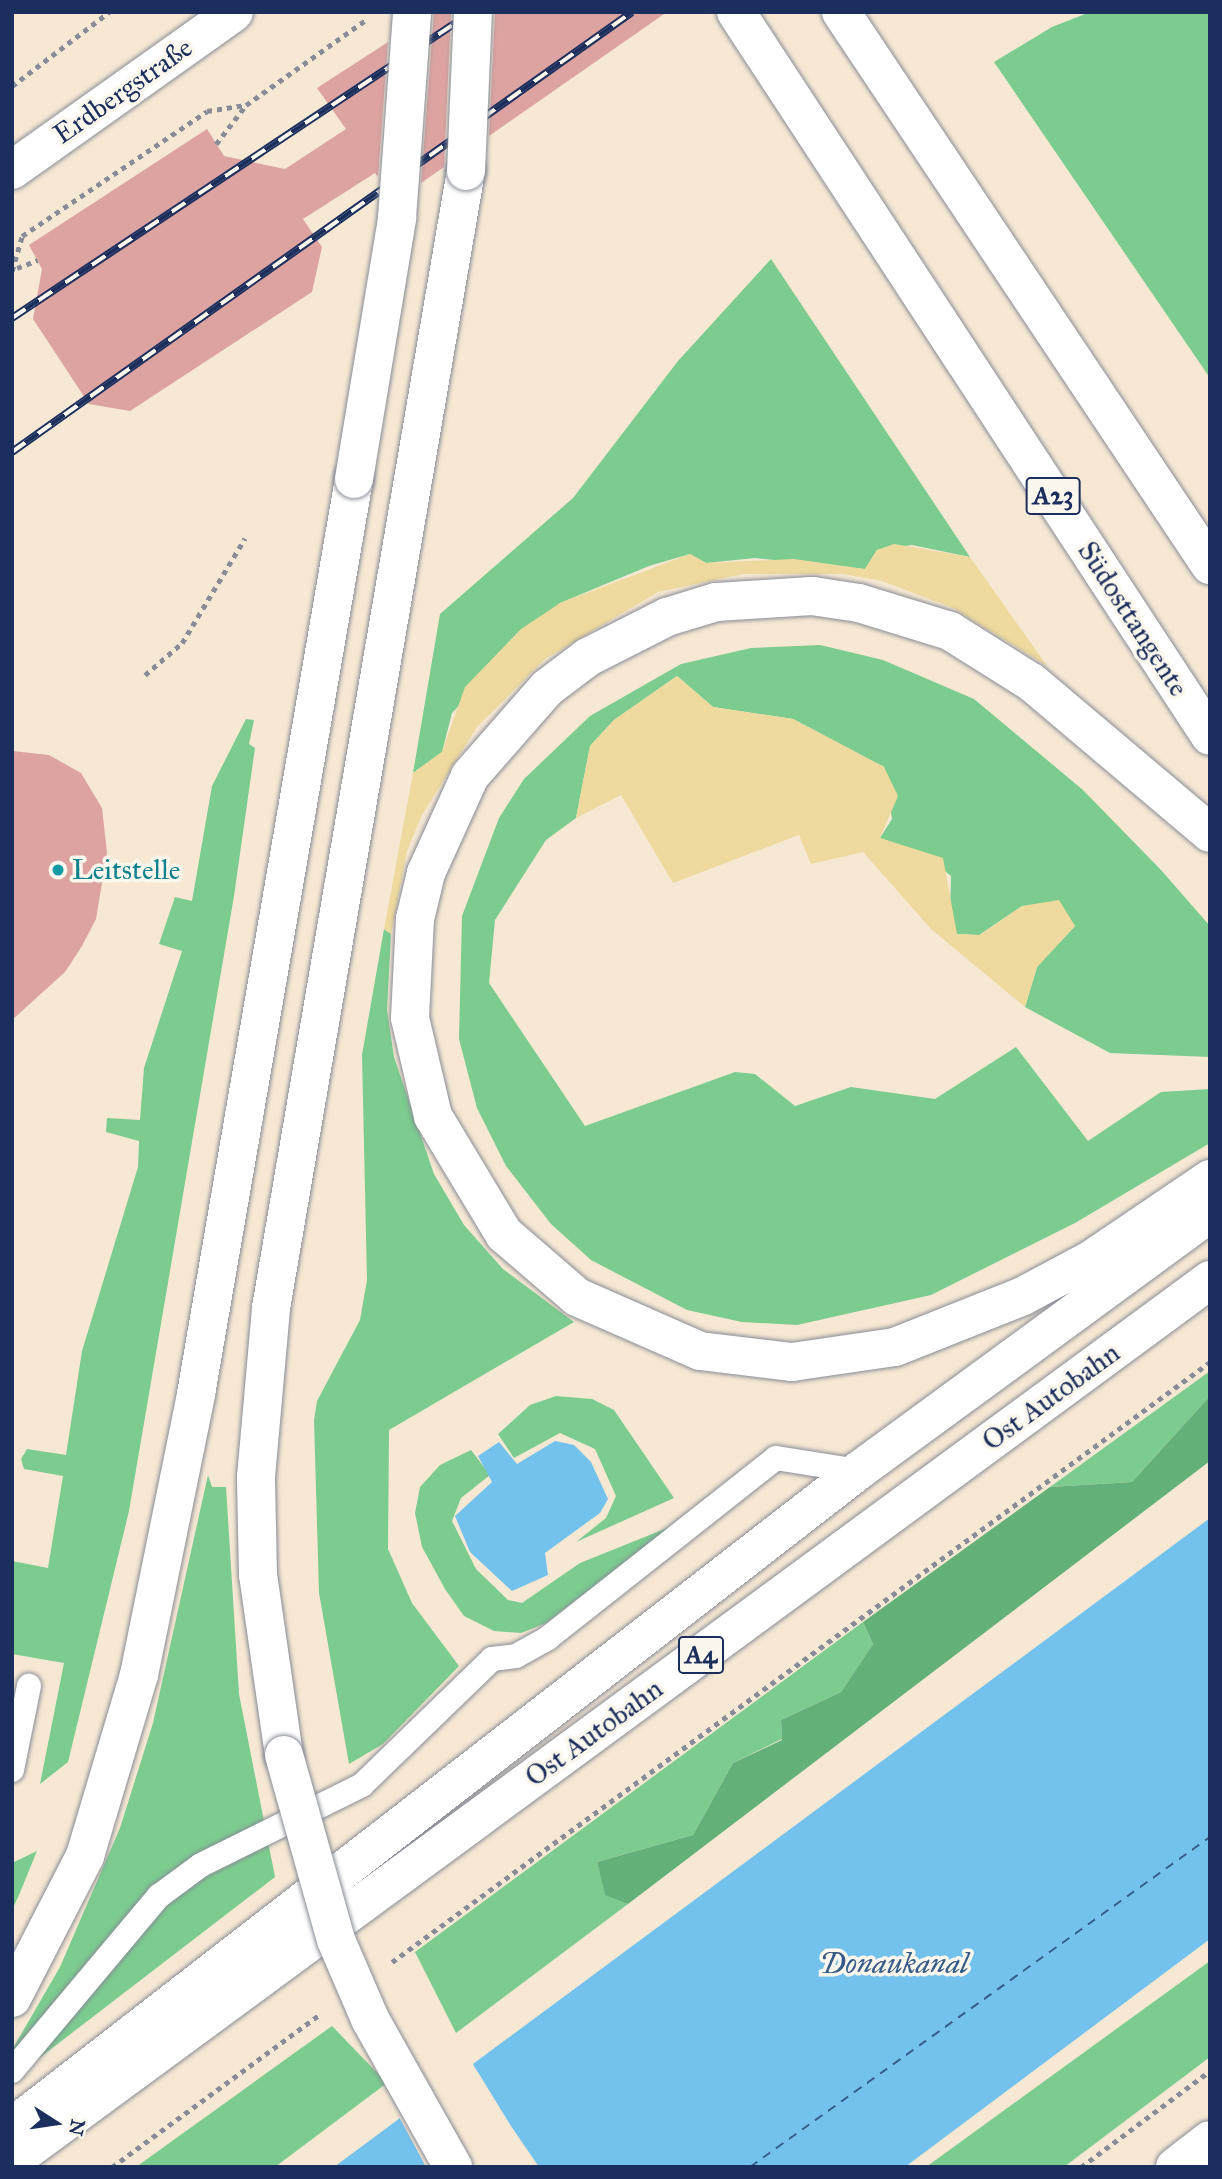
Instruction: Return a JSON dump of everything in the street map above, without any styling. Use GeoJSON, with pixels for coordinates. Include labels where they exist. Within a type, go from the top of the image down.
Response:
{"type":"FeatureCollection","features":[{"type":"Feature","properties":{"kind":"main road","name":"Erdbergstraße"},"geometry":{"type":"LineString","coordinates":[[12,170],[234,12]]}},
{"type":"Feature","properties":{"kind":"main road"},"geometry":{"type":"LineString","coordinates":[[12,1998],[85,1856],[139,1675],[197,1394],[397,218],[412,12]]}},
{"type":"Feature","properties":{"kind":"main road"},"geometry":{"type":"LineString","coordinates":[[453,2167],[370,2020],[336,1940],[284,1755],[258,1575],[262,1390],[283,1223],[456,239],[473,12]]}},
{"type":"Feature","properties":{"kind":"main road","name":"Südosttangente"},"geometry":{"type":"LineString","coordinates":[[736,12],[1210,736]]}},
{"type":"Feature","properties":{"kind":"main road"},"geometry":{"type":"LineString","coordinates":[[841,12],[968,208],[1210,565]]}},
{"type":"Feature","properties":{"kind":"main road"},"geometry":{"type":"LineString","coordinates":[[1210,833],[1031,682],[950,631],[895,612],[812,596],[716,602],[667,617],[588,657],[547,688],[470,776],[425,873],[414,931],[410,1018],[433,1116],[504,1234],[577,1297],[700,1351],[792,1362],[895,1346],[1023,1296],[1092,1259],[1210,1179]]}},
{"type":"Feature","properties":{"kind":"main road"},"geometry":{"type":"LineString","coordinates":[[12,2127],[858,1471],[1210,1213]]}},
{"type":"Feature","properties":{"kind":"main road","name":"Ost Autobahn"},"geometry":{"type":"LineString","coordinates":[[12,2161],[1210,1280]]}},
{"type":"Feature","properties":{"kind":"main road"},"geometry":{"type":"LineString","coordinates":[[1175,2167],[1210,2140]]}},
{"type":"Feature","properties":{"kind":"lane"},"geometry":{"type":"LineString","coordinates":[[12,2071],[159,1896],[201,1865],[362,1785],[492,1659],[516,1656],[548,1638],[776,1458],[858,1471]]}},
{"type":"Feature","properties":{"kind":"lane"},"geometry":{"type":"LineString","coordinates":[[12,1770],[29,1686]]}},
{"type":"Feature","properties":{"kind":"path"},"geometry":{"type":"LineString","coordinates":[[12,86],[108,12]]}},
{"type":"Feature","properties":{"kind":"path"},"geometry":{"type":"LineString","coordinates":[[216,144],[246,105],[376,12]]}},
{"type":"Feature","properties":{"kind":"path"},"geometry":{"type":"LineString","coordinates":[[14,269],[22,236],[207,111],[246,105]]}},
{"type":"Feature","properties":{"kind":"path"},"geometry":{"type":"LineString","coordinates":[[14,269],[38,260]]}},
{"type":"Feature","properties":{"kind":"path"},"geometry":{"type":"LineString","coordinates":[[145,675],[182,642],[245,538]]}},
{"type":"Feature","properties":{"kind":"path"},"geometry":{"type":"LineString","coordinates":[[381,1970],[1210,1362]]}},
{"type":"Feature","properties":{"kind":"path"},"geometry":{"type":"LineString","coordinates":[[113,2167],[325,2011]]}},
{"type":"Feature","properties":{"kind":"path"},"geometry":{"type":"LineString","coordinates":[[1081,2167],[1210,2071]]}},
{"type":"Feature","properties":{"kind":"green space"},"geometry":{"type":"Polygon","coordinates":[[[1090,12],[1210,12],[1210,378],[994,62],[1052,27],[1090,12]]]}},
{"type":"Feature","properties":{"kind":"green space"},"geometry":{"type":"Polygon","coordinates":[[[771,259],[970,557],[912,545],[877,550],[865,569],[755,558],[706,563],[690,554],[649,566],[560,603],[452,713],[442,752],[413,773],[440,614],[573,498],[678,361],[771,259]]]}},
{"type":"Feature","properties":{"kind":"green space"},"geometry":{"type":"Polygon","coordinates":[[[820,645],[883,660],[974,699],[1083,790],[1161,870],[1210,926],[1210,1057],[1110,1053],[1025,1007],[1037,967],[1075,926],[1022,906],[979,935],[957,934],[950,919],[951,876],[921,852],[880,838],[892,819],[884,767],[793,719],[713,707],[677,676],[614,720],[590,746],[576,818],[546,840],[495,920],[489,983],[585,1126],[735,1072],[755,1074],[795,1106],[851,1087],[935,1099],[1016,1047],[1088,1141],[1161,1092],[1210,1089],[1210,1143],[1075,1223],[931,1295],[797,1325],[742,1322],[687,1310],[591,1260],[551,1224],[506,1166],[477,1108],[459,1039],[462,916],[499,818],[524,779],[590,716],[681,664],[751,648],[820,645]]]}},
{"type":"Feature","properties":{"kind":"green space"},"geometry":{"type":"Polygon","coordinates":[[[246,719],[254,720],[249,744],[255,748],[234,896],[129,1511],[68,1762],[40,1784],[64,1663],[12,1654],[12,1561],[48,1568],[63,1476],[24,1469],[21,1459],[27,1449],[66,1455],[82,1351],[138,1167],[139,1141],[106,1132],[107,1118],[140,1120],[144,1068],[182,951],[159,944],[175,897],[192,901],[212,786],[246,719]]]}},
{"type":"Feature","properties":{"kind":"green space"},"geometry":{"type":"Polygon","coordinates":[[[384,929],[391,934],[387,1010],[394,1057],[434,1174],[464,1225],[503,1269],[574,1322],[389,1430],[388,1549],[412,1603],[459,1666],[383,1744],[349,1764],[319,1593],[314,1420],[317,1401],[360,1320],[367,1280],[362,1055],[384,929]]]}},
{"type":"Feature","properties":{"kind":"green space"},"geometry":{"type":"Polygon","coordinates":[[[1210,1371],[1210,1396],[1132,1482],[1050,1487],[1210,1371]]]}},
{"type":"Feature","properties":{"kind":"green space"},"geometry":{"type":"Polygon","coordinates":[[[556,1396],[592,1399],[614,1410],[674,1498],[576,1542],[606,1518],[616,1496],[595,1449],[560,1433],[514,1458],[498,1434],[530,1405],[556,1396]]]}},
{"type":"Feature","properties":{"kind":"green space"},"geometry":{"type":"Polygon","coordinates":[[[1210,1396],[1210,1461],[628,1904],[605,1895],[597,1862],[693,1835],[733,1763],[782,1740],[781,1720],[841,1692],[873,1644],[863,1622],[1050,1487],[1132,1482],[1210,1396]]]}},
{"type":"Feature","properties":{"kind":"green space"},"geometry":{"type":"Polygon","coordinates":[[[471,1450],[490,1475],[461,1498],[452,1521],[476,1569],[508,1600],[522,1603],[580,1563],[672,1526],[546,1623],[521,1633],[494,1631],[464,1616],[445,1589],[422,1547],[415,1513],[420,1487],[440,1465],[471,1450]]]}},
{"type":"Feature","properties":{"kind":"green space"},"geometry":{"type":"Polygon","coordinates":[[[208,1475],[212,1487],[226,1487],[239,1694],[275,1877],[12,2079],[12,2050],[60,1967],[120,1828],[153,1723],[208,1475]]]}},
{"type":"Feature","properties":{"kind":"green space"},"geometry":{"type":"Polygon","coordinates":[[[863,1622],[873,1644],[841,1692],[781,1720],[782,1739],[733,1763],[693,1835],[597,1862],[605,1894],[628,1904],[456,2033],[415,1952],[863,1622]]]}},
{"type":"Feature","properties":{"kind":"green space"},"geometry":{"type":"Polygon","coordinates":[[[37,1851],[19,1895],[12,1910],[12,1863],[37,1851]]]}},
{"type":"Feature","properties":{"kind":"green space"},"geometry":{"type":"Polygon","coordinates":[[[1210,1961],[1210,2057],[1064,2167],[926,2167],[1210,1961]]]}},
{"type":"Feature","properties":{"kind":"green space"},"geometry":{"type":"Polygon","coordinates":[[[332,2026],[387,2083],[275,2167],[136,2167],[332,2026]]]}},
{"type":"Feature","properties":{"kind":"sand"},"geometry":{"type":"Polygon","coordinates":[[[894,544],[970,557],[1047,666],[953,608],[882,581],[843,574],[743,574],[658,592],[545,659],[477,727],[422,815],[407,851],[391,934],[384,929],[413,773],[442,752],[465,687],[521,629],[560,603],[690,554],[706,563],[794,559],[865,569],[877,550],[894,544]]]}},
{"type":"Feature","properties":{"kind":"sand"},"geometry":{"type":"Polygon","coordinates":[[[677,676],[713,707],[793,719],[884,767],[898,796],[880,838],[943,858],[957,934],[980,935],[1022,906],[1059,900],[1075,926],[1037,967],[1025,1007],[931,929],[863,852],[811,864],[799,835],[673,883],[621,795],[576,818],[590,746],[614,720],[677,676]]]}},
{"type":"Feature","properties":{"kind":"water"},"geometry":{"type":"Polygon","coordinates":[[[555,1441],[574,1445],[591,1462],[608,1499],[600,1513],[545,1553],[548,1575],[512,1591],[470,1552],[455,1516],[492,1482],[478,1456],[499,1442],[517,1464],[555,1441]]]}},
{"type":"Feature","properties":{"kind":"water","name":"Donaukanal"},"geometry":{"type":"Polygon","coordinates":[[[1210,1518],[1210,1939],[905,2167],[334,2167],[1210,1518]]]}},
{"type":"Feature","properties":{"kind":"pier"},"geometry":{"type":"Polygon","coordinates":[[[471,2061],[539,2167],[426,2167],[398,2115],[471,2061]]]}},
{"type":"Feature","properties":{"kind":"building"},"geometry":{"type":"Polygon","coordinates":[[[434,12],[451,12],[444,167],[421,183],[434,12]]]}},
{"type":"Feature","properties":{"kind":"building"},"geometry":{"type":"Polygon","coordinates":[[[495,12],[667,12],[489,136],[495,12]]]}},
{"type":"Feature","properties":{"kind":"building"},"geometry":{"type":"Polygon","coordinates":[[[388,42],[378,177],[375,173],[303,219],[322,247],[312,292],[130,411],[89,404],[33,319],[42,269],[29,245],[207,129],[224,156],[285,169],[346,129],[317,88],[388,42]]]}},
{"type":"Feature","properties":{"kind":"building","name":"Leitstelle"},"geometry":{"type":"Polygon","coordinates":[[[12,751],[49,755],[81,773],[102,808],[107,853],[96,919],[82,946],[65,972],[12,1020],[12,751]]]}},
{"type":"Feature","properties":{"kind":"ferry route"},"geometry":{"type":"LineString","coordinates":[[750,2167],[1210,1837]]}},
{"type":"Feature","properties":{"kind":"railway"},"geometry":{"type":"LineString","coordinates":[[12,318],[472,12]]}},
{"type":"Feature","properties":{"kind":"railway"},"geometry":{"type":"LineString","coordinates":[[12,452],[632,12]]}},
{"type":"Feature","properties":{"kind":"place","name":"Leitstelle"},"geometry":{"type":"Point","coordinates":[58,870]}}]}
